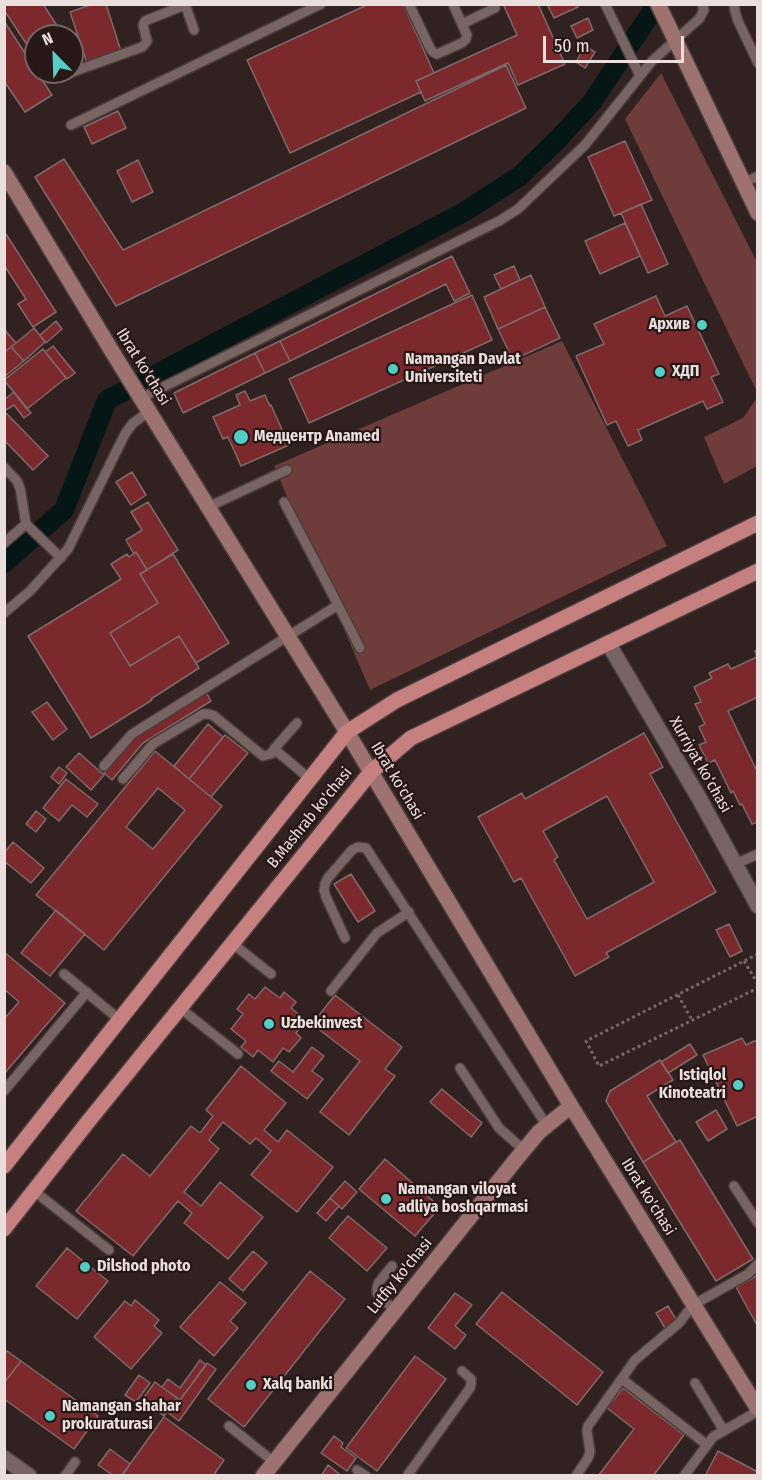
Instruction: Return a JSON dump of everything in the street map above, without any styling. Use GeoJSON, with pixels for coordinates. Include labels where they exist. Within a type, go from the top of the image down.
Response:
{"type":"FeatureCollection","features":[{"type":"Feature","properties":{"kind":"main road"},"geometry":{"type":"LineString","coordinates":[[658,4],[758,213]]}},
{"type":"Feature","properties":{"kind":"main road","name":"Ibrat ko'chasi"},"geometry":{"type":"LineString","coordinates":[[5,176],[347,732],[571,1106],[758,1410]]}},
{"type":"Feature","properties":{"kind":"main road","name":"B.Mashrab ko'chasi"},"geometry":{"type":"LineString","coordinates":[[7,1157],[120,1020],[347,732],[397,700],[758,523]]}},
{"type":"Feature","properties":{"kind":"main road","name":"B.Mashrab ko'chasi"},"geometry":{"type":"LineString","coordinates":[[4,1228],[371,772],[411,738],[758,571]]}},
{"type":"Feature","properties":{"kind":"main road","name":"Lutfiy ko'chasi"},"geometry":{"type":"LineString","coordinates":[[263,1476],[524,1150],[539,1132],[571,1106]]}},
{"type":"Feature","properties":{"kind":"street","name":"Xurriyat ko‘chasi"},"geometry":{"type":"LineString","coordinates":[[608,643],[699,798],[758,906]]}},
{"type":"Feature","properties":{"kind":"street"},"geometry":{"type":"LineString","coordinates":[[4,1458],[29,1476]]}},
{"type":"Feature","properties":{"kind":"lane"},"geometry":{"type":"LineString","coordinates":[[71,124],[321,4]]}},
{"type":"Feature","properties":{"kind":"lane"},"geometry":{"type":"LineString","coordinates":[[409,4],[430,48],[437,54],[466,39],[467,35],[453,4]]}},
{"type":"Feature","properties":{"kind":"lane"},"geometry":{"type":"LineString","coordinates":[[605,4],[638,73]]}},
{"type":"Feature","properties":{"kind":"lane"},"geometry":{"type":"LineString","coordinates":[[734,4],[738,21],[758,63]]}},
{"type":"Feature","properties":{"kind":"lane"},"geometry":{"type":"LineString","coordinates":[[84,68],[146,44],[143,25],[145,21],[185,5],[194,30]]}},
{"type":"Feature","properties":{"kind":"lane"},"geometry":{"type":"LineString","coordinates":[[139,395],[499,221],[518,209],[585,145],[638,73],[702,15],[702,6]]}},
{"type":"Feature","properties":{"kind":"lane"},"geometry":{"type":"LineString","coordinates":[[462,24],[495,8]]}},
{"type":"Feature","properties":{"kind":"lane"},"geometry":{"type":"LineString","coordinates":[[743,183],[758,176]]}},
{"type":"Feature","properties":{"kind":"lane"},"geometry":{"type":"LineString","coordinates":[[4,614],[30,591],[58,555],[68,549],[125,434],[133,423],[149,412]]}},
{"type":"Feature","properties":{"kind":"lane"},"geometry":{"type":"LineString","coordinates":[[4,467],[17,481],[20,488],[28,526],[58,555]]}},
{"type":"Feature","properties":{"kind":"lane"},"geometry":{"type":"LineString","coordinates":[[208,507],[287,470]]}},
{"type":"Feature","properties":{"kind":"lane"},"geometry":{"type":"LineString","coordinates":[[284,502],[360,648]]}},
{"type":"Feature","properties":{"kind":"lane"},"geometry":{"type":"LineString","coordinates":[[4,543],[28,526]]}},
{"type":"Feature","properties":{"kind":"lane"},"geometry":{"type":"LineString","coordinates":[[104,766],[132,734],[338,605]]}},
{"type":"Feature","properties":{"kind":"lane"},"geometry":{"type":"LineString","coordinates":[[123,780],[153,744],[203,714],[214,716],[263,756],[271,754],[297,723]]}},
{"type":"Feature","properties":{"kind":"lane"},"geometry":{"type":"LineString","coordinates":[[274,749],[310,779]]}},
{"type":"Feature","properties":{"kind":"lane"},"geometry":{"type":"LineString","coordinates":[[345,938],[326,897],[325,884],[352,850],[358,847],[366,848],[547,1125]]}},
{"type":"Feature","properties":{"kind":"lane"},"geometry":{"type":"LineString","coordinates":[[735,864],[758,854]]}},
{"type":"Feature","properties":{"kind":"lane"},"geometry":{"type":"LineString","coordinates":[[331,991],[377,933],[409,912]]}},
{"type":"Feature","properties":{"kind":"lane"},"geometry":{"type":"LineString","coordinates":[[232,943],[271,974]]}},
{"type":"Feature","properties":{"kind":"lane"},"geometry":{"type":"LineString","coordinates":[[64,974],[120,1020]]}},
{"type":"Feature","properties":{"kind":"lane"},"geometry":{"type":"LineString","coordinates":[[4,1091],[87,992]]}},
{"type":"Feature","properties":{"kind":"lane"},"geometry":{"type":"LineString","coordinates":[[180,1008],[238,1054]]}},
{"type":"Feature","properties":{"kind":"lane"},"geometry":{"type":"LineString","coordinates":[[460,1068],[499,1128],[524,1150]]}},
{"type":"Feature","properties":{"kind":"lane"},"geometry":{"type":"LineString","coordinates":[[734,1186],[757,1223]]}},
{"type":"Feature","properties":{"kind":"lane"},"geometry":{"type":"LineString","coordinates":[[34,1191],[109,1250]]}},
{"type":"Feature","properties":{"kind":"lane"},"geometry":{"type":"LineString","coordinates":[[576,1476],[590,1452],[588,1426],[635,1360],[679,1323],[693,1305],[748,1274],[758,1264]]}},
{"type":"Feature","properties":{"kind":"lane"},"geometry":{"type":"LineString","coordinates":[[392,1266],[379,1282],[377,1293],[396,1310]]}},
{"type":"Feature","properties":{"kind":"lane"},"geometry":{"type":"LineString","coordinates":[[407,1476],[470,1388],[471,1379],[462,1371]]}},
{"type":"Feature","properties":{"kind":"lane"},"geometry":{"type":"LineString","coordinates":[[622,1379],[707,1445]]}},
{"type":"Feature","properties":{"kind":"lane"},"geometry":{"type":"LineString","coordinates":[[695,1383],[724,1431]]}},
{"type":"Feature","properties":{"kind":"lane"},"geometry":{"type":"LineString","coordinates":[[684,1476],[713,1437],[758,1410]]}},
{"type":"Feature","properties":{"kind":"lane"},"geometry":{"type":"LineString","coordinates":[[229,1426],[274,1462]]}},
{"type":"Feature","properties":{"kind":"lane"},"geometry":{"type":"LineString","coordinates":[[65,1476],[75,1462]]}},
{"type":"Feature","properties":{"kind":"lane"},"geometry":{"type":"LineString","coordinates":[[357,1470],[366,1476]]}},
{"type":"Feature","properties":{"kind":"path"},"geometry":{"type":"LineString","coordinates":[[744,961],[758,986],[599,1066],[586,1041],[678,995],[744,961],[758,954]]}},
{"type":"Feature","properties":{"kind":"path"},"geometry":{"type":"LineString","coordinates":[[678,995],[692,1020]]}},
{"type":"Feature","properties":{"kind":"shaded area"},"geometry":{"type":"Polygon","coordinates":[[[661,73],[757,262],[757,392],[625,119],[661,73]]]}},
{"type":"Feature","properties":{"kind":"shaded area"},"geometry":{"type":"Polygon","coordinates":[[[562,341],[667,546],[370,690],[274,466],[562,341]]]}},
{"type":"Feature","properties":{"kind":"shaded area"},"geometry":{"type":"Polygon","coordinates":[[[757,393],[757,466],[724,484],[704,437],[743,418],[756,399],[757,393]]]}},
{"type":"Feature","properties":{"kind":"building"},"geometry":{"type":"Polygon","coordinates":[[[4,4],[43,4],[56,24],[24,24],[24,40],[4,10],[4,4]]]}},
{"type":"Feature","properties":{"kind":"building"},"geometry":{"type":"Polygon","coordinates":[[[93,4],[106,4],[121,51],[87,63],[84,54],[84,24],[74,24],[70,12],[93,4]]]}},
{"type":"Feature","properties":{"kind":"building"},"geometry":{"type":"Polygon","coordinates":[[[369,4],[403,4],[434,73],[416,81],[421,92],[290,153],[247,60],[369,4]]]}},
{"type":"Feature","properties":{"kind":"building"},"geometry":{"type":"Polygon","coordinates":[[[503,4],[538,4],[565,64],[518,85],[508,63],[425,101],[416,81],[517,35],[503,4]]]}},
{"type":"Feature","properties":{"kind":"building"},"geometry":{"type":"Polygon","coordinates":[[[547,4],[577,4],[578,7],[554,18],[547,4]]]}},
{"type":"Feature","properties":{"kind":"building"},"geometry":{"type":"Polygon","coordinates":[[[588,18],[593,30],[577,38],[571,26],[588,18]]]}},
{"type":"Feature","properties":{"kind":"building"},"geometry":{"type":"Polygon","coordinates":[[[4,21],[24,52],[24,84],[45,84],[52,95],[25,112],[4,81],[4,21]]]}},
{"type":"Feature","properties":{"kind":"building"},"geometry":{"type":"Polygon","coordinates":[[[585,46],[595,52],[585,68],[576,62],[585,46]]]}},
{"type":"Feature","properties":{"kind":"building"},"geometry":{"type":"Polygon","coordinates":[[[506,65],[526,108],[116,306],[35,177],[64,159],[123,250],[506,65]]]}},
{"type":"Feature","properties":{"kind":"building"},"geometry":{"type":"Polygon","coordinates":[[[118,111],[126,128],[92,144],[84,127],[118,111]]]}},
{"type":"Feature","properties":{"kind":"building"},"geometry":{"type":"Polygon","coordinates":[[[625,141],[652,200],[614,216],[588,157],[625,141]]]}},
{"type":"Feature","properties":{"kind":"building"},"geometry":{"type":"Polygon","coordinates":[[[138,160],[153,192],[132,202],[117,171],[138,160]]]}},
{"type":"Feature","properties":{"kind":"building"},"geometry":{"type":"Polygon","coordinates":[[[641,204],[668,264],[648,273],[621,213],[641,204]]]}},
{"type":"Feature","properties":{"kind":"building"},"geometry":{"type":"Polygon","coordinates":[[[625,223],[640,256],[600,274],[585,241],[625,223]]]}},
{"type":"Feature","properties":{"kind":"building"},"geometry":{"type":"Polygon","coordinates":[[[4,231],[56,312],[33,327],[18,304],[26,299],[4,265],[4,231]]]}},
{"type":"Feature","properties":{"kind":"building"},"geometry":{"type":"Polygon","coordinates":[[[452,256],[470,293],[454,301],[446,284],[290,361],[280,341],[452,256]]]}},
{"type":"Feature","properties":{"kind":"building"},"geometry":{"type":"Polygon","coordinates":[[[514,266],[520,280],[501,289],[494,275],[514,266]]]}},
{"type":"Feature","properties":{"kind":"building"},"geometry":{"type":"Polygon","coordinates":[[[531,275],[545,307],[498,329],[484,297],[531,275]]]}},
{"type":"Feature","properties":{"kind":"building"},"geometry":{"type":"Polygon","coordinates":[[[472,295],[492,340],[309,423],[289,379],[472,295]]]}},
{"type":"Feature","properties":{"kind":"building"},"geometry":{"type":"Polygon","coordinates":[[[656,296],[665,316],[687,306],[719,374],[711,377],[723,402],[707,409],[703,401],[638,430],[642,440],[628,446],[616,421],[607,425],[576,356],[604,344],[594,324],[656,296]]]}},
{"type":"Feature","properties":{"kind":"building"},"geometry":{"type":"Polygon","coordinates":[[[545,307],[560,338],[513,360],[498,329],[545,307]]]}},
{"type":"Feature","properties":{"kind":"building"},"geometry":{"type":"Polygon","coordinates":[[[56,321],[62,329],[46,343],[40,335],[56,321]]]}},
{"type":"Feature","properties":{"kind":"building"},"geometry":{"type":"Polygon","coordinates":[[[34,328],[45,342],[24,361],[11,347],[34,328]]]}},
{"type":"Feature","properties":{"kind":"building"},"geometry":{"type":"Polygon","coordinates":[[[4,329],[16,343],[4,353],[4,329]]]}},
{"type":"Feature","properties":{"kind":"building"},"geometry":{"type":"Polygon","coordinates":[[[280,341],[290,361],[265,373],[255,353],[280,341]]]}},
{"type":"Feature","properties":{"kind":"building"},"geometry":{"type":"Polygon","coordinates":[[[53,346],[75,373],[67,379],[45,352],[53,346]]]}},
{"type":"Feature","properties":{"kind":"building"},"geometry":{"type":"Polygon","coordinates":[[[11,347],[24,361],[4,377],[4,353],[11,347]]]}},
{"type":"Feature","properties":{"kind":"building"},"geometry":{"type":"Polygon","coordinates":[[[43,349],[66,378],[27,409],[4,380],[43,349]]]}},
{"type":"Feature","properties":{"kind":"building"},"geometry":{"type":"Polygon","coordinates":[[[255,353],[265,373],[183,413],[174,393],[255,353]]]}},
{"type":"Feature","properties":{"kind":"building"},"geometry":{"type":"Polygon","coordinates":[[[245,391],[250,401],[265,395],[289,445],[241,466],[228,437],[223,439],[213,417],[240,405],[236,395],[245,391]]]}},
{"type":"Feature","properties":{"kind":"building"},"geometry":{"type":"Polygon","coordinates":[[[14,392],[31,413],[24,418],[14,405],[4,411],[4,400],[14,392]]]}},
{"type":"Feature","properties":{"kind":"building"},"geometry":{"type":"Polygon","coordinates":[[[4,411],[48,456],[33,470],[4,440],[4,411]]]}},
{"type":"Feature","properties":{"kind":"building"},"geometry":{"type":"Polygon","coordinates":[[[132,472],[146,495],[131,505],[116,482],[132,472]]]}},
{"type":"Feature","properties":{"kind":"building"},"geometry":{"type":"Polygon","coordinates":[[[148,502],[178,550],[147,570],[126,540],[142,530],[131,512],[148,502]]]}},
{"type":"Feature","properties":{"kind":"building"},"geometry":{"type":"Polygon","coordinates":[[[136,552],[147,570],[140,574],[158,603],[110,633],[130,666],[179,636],[199,668],[91,738],[28,636],[121,579],[111,564],[127,554],[129,557],[136,552]]]}},
{"type":"Feature","properties":{"kind":"building"},"geometry":{"type":"Polygon","coordinates":[[[173,554],[229,643],[196,663],[179,636],[130,666],[110,633],[158,603],[140,574],[173,554]]]}},
{"type":"Feature","properties":{"kind":"building"},"geometry":{"type":"Polygon","coordinates":[[[758,650],[758,697],[728,711],[758,773],[758,822],[752,824],[742,804],[740,805],[733,791],[731,793],[715,760],[708,763],[699,745],[706,742],[699,727],[705,724],[695,704],[701,702],[694,687],[712,678],[709,673],[728,664],[731,669],[757,657],[755,651],[758,650]]]}},
{"type":"Feature","properties":{"kind":"building"},"geometry":{"type":"Polygon","coordinates":[[[206,692],[211,701],[143,743],[112,780],[104,773],[136,736],[206,692]]]}},
{"type":"Feature","properties":{"kind":"building"},"geometry":{"type":"Polygon","coordinates":[[[47,702],[67,729],[53,740],[32,712],[47,702]]]}},
{"type":"Feature","properties":{"kind":"building"},"geometry":{"type":"Polygon","coordinates":[[[208,724],[223,737],[189,779],[174,766],[208,724]]]}},
{"type":"Feature","properties":{"kind":"building"},"geometry":{"type":"Polygon","coordinates":[[[644,733],[663,767],[650,774],[716,892],[606,953],[609,957],[575,976],[521,878],[514,882],[478,817],[522,793],[525,799],[644,733]],[[607,796],[543,831],[558,857],[554,860],[587,919],[654,882],[607,796]]]}},
{"type":"Feature","properties":{"kind":"building"},"geometry":{"type":"Polygon","coordinates":[[[225,735],[248,753],[211,797],[189,779],[225,735]]]}},
{"type":"Feature","properties":{"kind":"building"},"geometry":{"type":"Polygon","coordinates":[[[155,751],[222,806],[104,950],[36,895],[155,751]],[[158,788],[126,827],[153,849],[185,810],[158,788]]]}},
{"type":"Feature","properties":{"kind":"building"},"geometry":{"type":"Polygon","coordinates":[[[79,753],[104,775],[91,790],[66,767],[79,753]]]}},
{"type":"Feature","properties":{"kind":"building"},"geometry":{"type":"Polygon","coordinates":[[[59,767],[67,773],[59,784],[51,777],[59,767]]]}},
{"type":"Feature","properties":{"kind":"building"},"geometry":{"type":"Polygon","coordinates":[[[66,779],[98,804],[87,817],[72,805],[59,821],[43,808],[66,779]]]}},
{"type":"Feature","properties":{"kind":"building"},"geometry":{"type":"Polygon","coordinates":[[[36,811],[46,819],[36,832],[26,824],[36,811]]]}},
{"type":"Feature","properties":{"kind":"building"},"geometry":{"type":"Polygon","coordinates":[[[13,842],[44,868],[31,883],[4,861],[4,853],[13,842]]]}},
{"type":"Feature","properties":{"kind":"building"},"geometry":{"type":"Polygon","coordinates":[[[351,874],[375,911],[358,922],[334,884],[351,874]]]}},
{"type":"Feature","properties":{"kind":"building"},"geometry":{"type":"Polygon","coordinates":[[[56,910],[85,934],[50,976],[21,953],[56,910]]]}},
{"type":"Feature","properties":{"kind":"building"},"geometry":{"type":"Polygon","coordinates":[[[729,924],[742,951],[730,957],[716,930],[729,924]]]}},
{"type":"Feature","properties":{"kind":"building"},"geometry":{"type":"Polygon","coordinates":[[[4,952],[65,1003],[4,1074],[4,1019],[19,1002],[4,989],[4,952]]]}},
{"type":"Feature","properties":{"kind":"building","name":"Uzbekinvest"},"geometry":{"type":"Polygon","coordinates":[[[265,987],[280,998],[284,992],[296,1002],[291,1008],[306,1020],[296,1033],[301,1038],[289,1052],[283,1048],[273,1062],[258,1050],[253,1057],[241,1047],[246,1041],[231,1029],[243,1014],[237,1009],[249,994],[255,999],[265,987]]]}},
{"type":"Feature","properties":{"kind":"building"},"geometry":{"type":"Polygon","coordinates":[[[335,995],[402,1047],[385,1069],[395,1076],[349,1135],[320,1112],[360,1061],[312,1024],[335,995]]]}},
{"type":"Feature","properties":{"kind":"building","name":"Istiqlol Kinoteatri"},"geometry":{"type":"Polygon","coordinates":[[[742,1038],[746,1045],[758,1041],[758,1116],[737,1126],[703,1055],[742,1038]]]}},
{"type":"Feature","properties":{"kind":"building"},"geometry":{"type":"Polygon","coordinates":[[[690,1044],[697,1055],[668,1073],[661,1062],[690,1044]]]}},
{"type":"Feature","properties":{"kind":"building"},"geometry":{"type":"Polygon","coordinates":[[[312,1047],[324,1056],[312,1071],[323,1079],[307,1099],[271,1071],[279,1061],[293,1072],[312,1047]]]}},
{"type":"Feature","properties":{"kind":"building"},"geometry":{"type":"Polygon","coordinates":[[[660,1060],[673,1080],[647,1096],[676,1142],[643,1162],[606,1101],[610,1091],[660,1060]]]}},
{"type":"Feature","properties":{"kind":"building"},"geometry":{"type":"Polygon","coordinates":[[[241,1066],[286,1103],[264,1130],[278,1142],[287,1130],[333,1167],[297,1212],[251,1175],[271,1151],[256,1138],[250,1144],[223,1122],[209,1140],[219,1149],[184,1192],[201,1206],[220,1182],[263,1217],[228,1259],[184,1223],[192,1213],[178,1201],[133,1256],[76,1211],[123,1154],[150,1176],[191,1126],[200,1133],[213,1116],[206,1110],[241,1066]]]}},
{"type":"Feature","properties":{"kind":"building"},"geometry":{"type":"Polygon","coordinates":[[[442,1089],[482,1123],[471,1137],[430,1102],[442,1089]]]}},
{"type":"Feature","properties":{"kind":"building"},"geometry":{"type":"Polygon","coordinates":[[[716,1110],[727,1129],[708,1141],[696,1122],[716,1110]]]}},
{"type":"Feature","properties":{"kind":"building"},"geometry":{"type":"Polygon","coordinates":[[[680,1140],[753,1259],[716,1281],[643,1162],[680,1140]]]}},
{"type":"Feature","properties":{"kind":"building"},"geometry":{"type":"Polygon","coordinates":[[[385,1159],[440,1207],[415,1236],[359,1189],[385,1159]]]}},
{"type":"Feature","properties":{"kind":"building"},"geometry":{"type":"Polygon","coordinates":[[[345,1181],[357,1192],[342,1209],[330,1198],[345,1181]]]}},
{"type":"Feature","properties":{"kind":"building"},"geometry":{"type":"Polygon","coordinates":[[[330,1198],[339,1206],[326,1221],[317,1213],[330,1198]]]}},
{"type":"Feature","properties":{"kind":"building"},"geometry":{"type":"Polygon","coordinates":[[[348,1216],[387,1248],[367,1271],[329,1238],[348,1216]]]}},
{"type":"Feature","properties":{"kind":"building"},"geometry":{"type":"Polygon","coordinates":[[[67,1248],[108,1281],[77,1319],[36,1286],[67,1248]]]}},
{"type":"Feature","properties":{"kind":"building"},"geometry":{"type":"Polygon","coordinates":[[[253,1251],[267,1263],[243,1291],[229,1279],[253,1251]]]}},
{"type":"Feature","properties":{"kind":"building"},"geometry":{"type":"Polygon","coordinates":[[[310,1271],[345,1299],[244,1427],[208,1399],[310,1271]]]}},
{"type":"Feature","properties":{"kind":"building"},"geometry":{"type":"Polygon","coordinates":[[[758,1275],[758,1327],[736,1287],[758,1275]]]}},
{"type":"Feature","properties":{"kind":"building"},"geometry":{"type":"Polygon","coordinates":[[[220,1282],[246,1303],[230,1321],[238,1328],[214,1356],[180,1327],[220,1282]]]}},
{"type":"Feature","properties":{"kind":"building"},"geometry":{"type":"Polygon","coordinates":[[[502,1292],[603,1372],[577,1405],[476,1324],[502,1292]]]}},
{"type":"Feature","properties":{"kind":"building"},"geometry":{"type":"Polygon","coordinates":[[[455,1293],[472,1305],[455,1326],[466,1335],[455,1349],[428,1328],[455,1293]]]}},
{"type":"Feature","properties":{"kind":"building"},"geometry":{"type":"Polygon","coordinates":[[[135,1300],[159,1320],[154,1326],[162,1333],[131,1369],[94,1337],[125,1301],[131,1306],[135,1300]]]}},
{"type":"Feature","properties":{"kind":"building"},"geometry":{"type":"Polygon","coordinates":[[[668,1306],[677,1321],[665,1328],[656,1313],[668,1306]]]}},
{"type":"Feature","properties":{"kind":"building"},"geometry":{"type":"Polygon","coordinates":[[[7,1351],[21,1361],[4,1383],[4,1354],[7,1351]]]}},
{"type":"Feature","properties":{"kind":"building"},"geometry":{"type":"Polygon","coordinates":[[[415,1356],[446,1379],[377,1471],[346,1448],[415,1356]]]}},
{"type":"Feature","properties":{"kind":"building"},"geometry":{"type":"Polygon","coordinates":[[[200,1360],[206,1365],[180,1400],[162,1387],[168,1379],[180,1388],[200,1360]]]}},
{"type":"Feature","properties":{"kind":"building"},"geometry":{"type":"Polygon","coordinates":[[[21,1361],[98,1416],[74,1449],[4,1399],[4,1383],[21,1361]]]}},
{"type":"Feature","properties":{"kind":"building"},"geometry":{"type":"Polygon","coordinates":[[[207,1363],[216,1369],[179,1421],[167,1412],[177,1398],[180,1400],[207,1363]]]}},
{"type":"Feature","properties":{"kind":"building"},"geometry":{"type":"Polygon","coordinates":[[[139,1375],[150,1383],[136,1402],[125,1395],[139,1375]]]}},
{"type":"Feature","properties":{"kind":"building"},"geometry":{"type":"Polygon","coordinates":[[[155,1382],[177,1398],[164,1416],[142,1400],[155,1382]]]}},
{"type":"Feature","properties":{"kind":"building"},"geometry":{"type":"Polygon","coordinates":[[[623,1388],[684,1435],[653,1476],[598,1476],[634,1429],[607,1408],[623,1388]]]}},
{"type":"Feature","properties":{"kind":"building"},"geometry":{"type":"Polygon","coordinates":[[[164,1417],[224,1460],[213,1476],[122,1475],[164,1417]]]}},
{"type":"Feature","properties":{"kind":"building"},"geometry":{"type":"Polygon","coordinates":[[[334,1436],[343,1443],[341,1447],[356,1458],[347,1471],[321,1453],[334,1436]]]}},
{"type":"Feature","properties":{"kind":"building"},"geometry":{"type":"Polygon","coordinates":[[[110,1449],[130,1464],[122,1476],[114,1476],[98,1465],[110,1449]]]}},
{"type":"Feature","properties":{"kind":"building"},"geometry":{"type":"Polygon","coordinates":[[[718,1451],[758,1472],[758,1476],[705,1476],[718,1451]]]}},
{"type":"Feature","properties":{"kind":"building"},"geometry":{"type":"Polygon","coordinates":[[[328,1465],[342,1476],[321,1476],[328,1465]]]}},
{"type":"Feature","properties":{"kind":"waterway"},"geometry":{"type":"LineString","coordinates":[[4,563],[64,510],[107,400],[464,212],[520,176],[592,102],[657,4]]}},
{"type":"Feature","properties":{"kind":"place","name":"Архив"},"geometry":{"type":"Point","coordinates":[702,325]}},
{"type":"Feature","properties":{"kind":"place","name":"Namangan Davlat Universiteti"},"geometry":{"type":"Point","coordinates":[393,369]}},
{"type":"Feature","properties":{"kind":"place","name":"ХДП"},"geometry":{"type":"Point","coordinates":[660,372]}},
{"type":"Feature","properties":{"kind":"place","name":"Медцентр Anamed"},"geometry":{"type":"Point","coordinates":[241,437]}},
{"type":"Feature","properties":{"kind":"place","name":"Uzbekinvest"},"geometry":{"type":"Point","coordinates":[269,1024]}},
{"type":"Feature","properties":{"kind":"place","name":"Istiqlol Kinoteatri"},"geometry":{"type":"Point","coordinates":[738,1085]}},
{"type":"Feature","properties":{"kind":"place","name":"Namangan viloyat adliya boshqarmasi"},"geometry":{"type":"Point","coordinates":[386,1199]}},
{"type":"Feature","properties":{"kind":"place","name":"Dilshod photo"},"geometry":{"type":"Point","coordinates":[85,1267]}},
{"type":"Feature","properties":{"kind":"place","name":"Xalq banki"},"geometry":{"type":"Point","coordinates":[251,1385]}},
{"type":"Feature","properties":{"kind":"place","name":"Namangan shahar prokuraturasi"},"geometry":{"type":"Point","coordinates":[50,1416]}}]}
